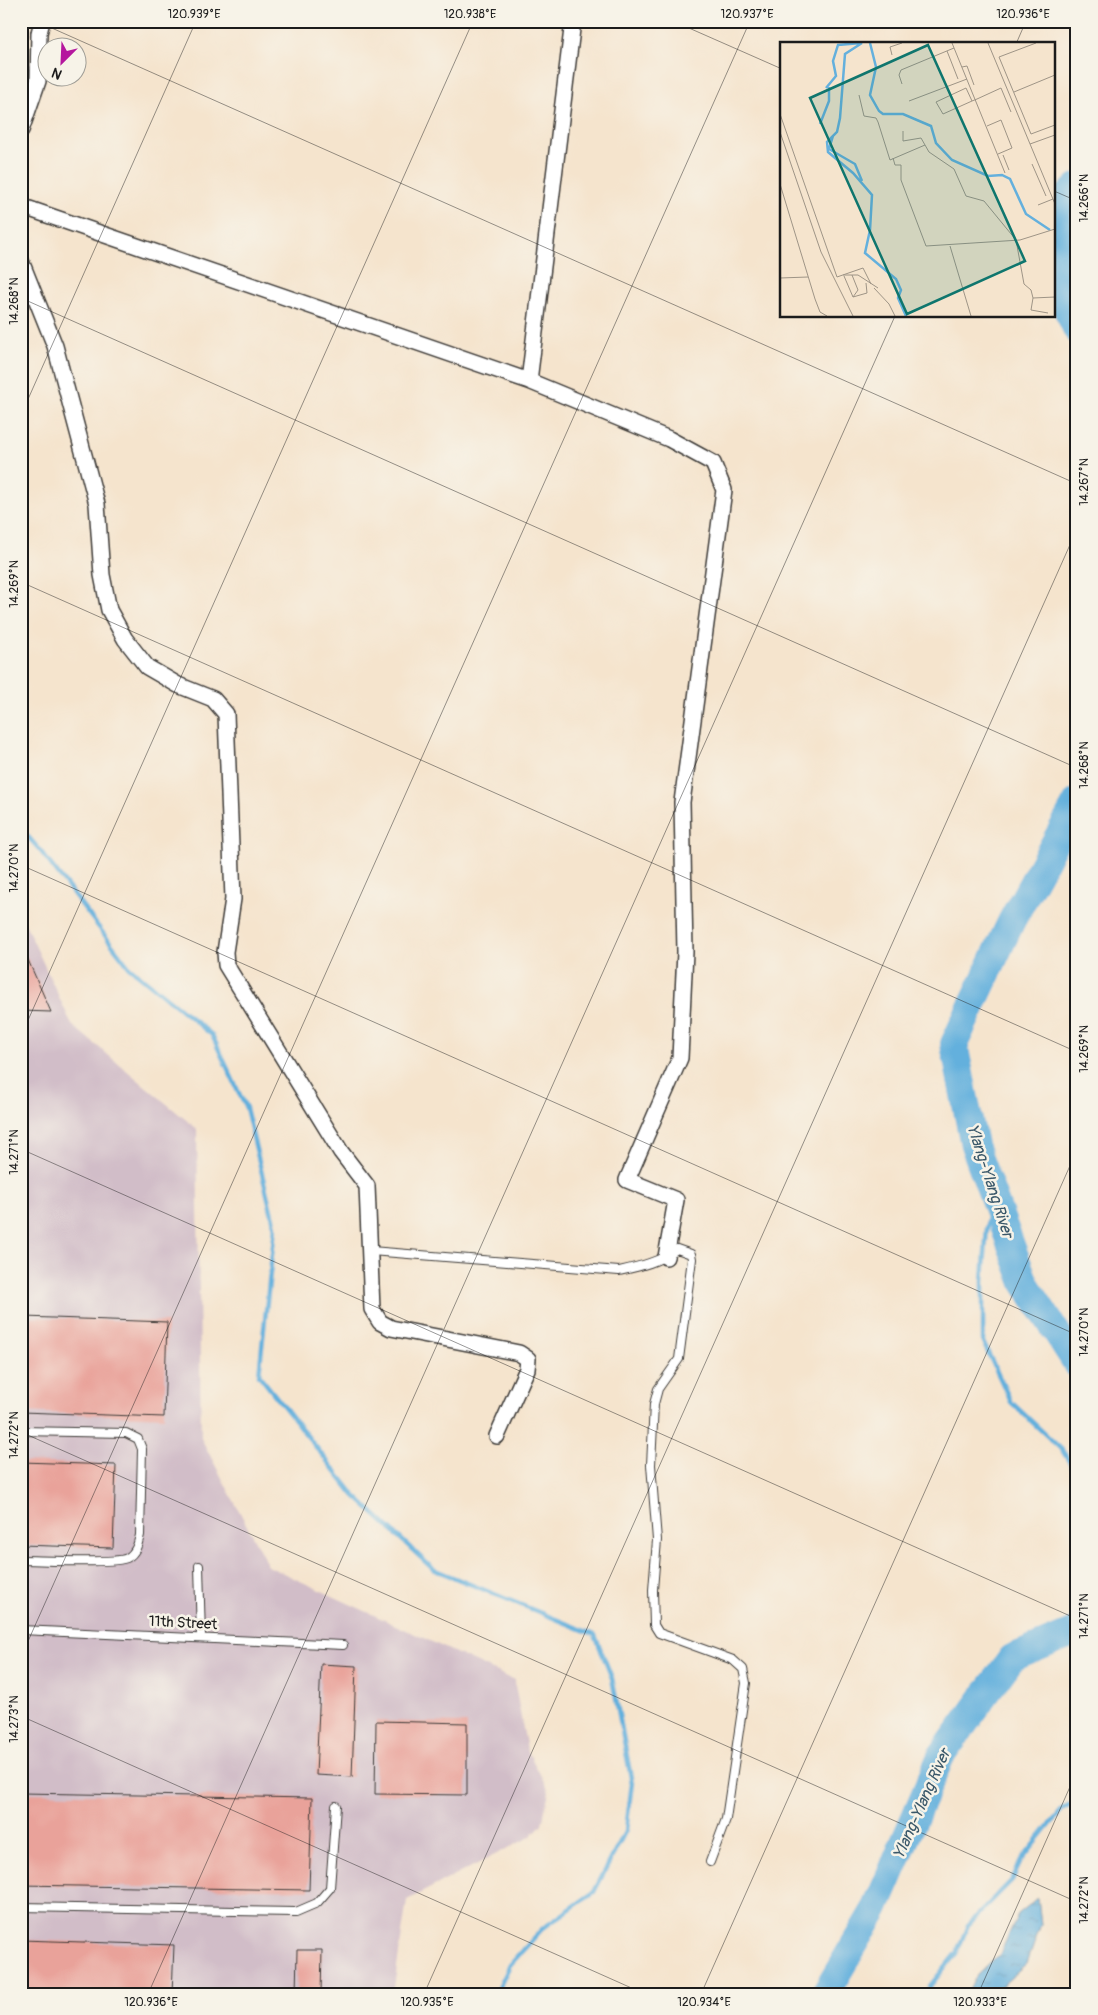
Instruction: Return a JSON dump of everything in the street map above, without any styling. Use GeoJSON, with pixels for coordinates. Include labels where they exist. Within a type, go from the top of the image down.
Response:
{"type":"FeatureCollection","features":[{"type":"Feature","properties":{"kind":"street"},"geometry":{"type":"LineString","coordinates":[[21,130],[38,81],[39,33],[42,21]]}},
{"type":"Feature","properties":{"kind":"street"},"geometry":{"type":"LineString","coordinates":[[529,381],[573,21]]}},
{"type":"Feature","properties":{"kind":"street"},"geometry":{"type":"LineString","coordinates":[[21,206],[529,381],[669,439],[714,463],[724,490],[682,802],[685,952],[680,1058],[627,1180],[676,1200],[666,1257]]}},
{"type":"Feature","properties":{"kind":"street"},"geometry":{"type":"LineString","coordinates":[[21,261],[55,346],[97,504],[102,575],[109,610],[125,639],[148,666],[178,685],[213,699],[226,714],[233,899],[225,952],[226,965],[341,1152],[367,1186],[372,1309],[380,1322],[391,1328],[518,1353],[528,1359],[527,1369],[497,1436]]}},
{"type":"Feature","properties":{"kind":"lane"},"geometry":{"type":"LineString","coordinates":[[371,1250],[619,1271],[647,1265],[666,1257],[677,1249],[691,1254],[692,1259],[679,1359],[658,1389],[654,1404],[651,1465],[657,1540],[653,1590],[654,1625],[659,1632],[669,1638],[733,1660],[743,1669],[746,1683],[726,1819],[710,1862]]}},
{"type":"Feature","properties":{"kind":"lane"},"geometry":{"type":"LineString","coordinates":[[21,1431],[126,1433],[138,1439],[142,1449],[140,1535],[137,1548],[127,1558],[110,1561],[21,1560]]}},
{"type":"Feature","properties":{"kind":"lane"},"geometry":{"type":"LineString","coordinates":[[199,1566],[201,1637]]}},
{"type":"Feature","properties":{"kind":"lane","name":"11th Street"},"geometry":{"type":"LineString","coordinates":[[21,1630],[343,1645]]}},
{"type":"Feature","properties":{"kind":"lane"},"geometry":{"type":"LineString","coordinates":[[21,1907],[296,1912],[317,1903],[330,1888],[336,1806]]}},
{"type":"Feature","properties":{"kind":"shaded area"},"geometry":{"type":"Polygon","coordinates":[[[21,915],[72,1025],[197,1129],[201,1438],[268,1566],[514,1680],[527,1750],[549,1791],[542,1824],[530,1837],[407,1900],[393,1994],[21,1994],[21,915]]]}},
{"type":"Feature","properties":{"kind":"water"},"geometry":{"type":"Polygon","coordinates":[[[1038,1898],[1041,1924],[1027,1964],[999,1988],[997,1994],[967,1994],[974,1979],[1000,1954],[1018,1914],[1038,1898]]]}},
{"type":"Feature","properties":{"kind":"building"},"geometry":{"type":"Polygon","coordinates":[[[21,944],[51,1012],[21,1011],[21,944]]]}},
{"type":"Feature","properties":{"kind":"building"},"geometry":{"type":"Polygon","coordinates":[[[24,1317],[167,1322],[164,1417],[21,1412],[24,1317]]]}},
{"type":"Feature","properties":{"kind":"building"},"geometry":{"type":"Polygon","coordinates":[[[21,1462],[116,1465],[113,1548],[21,1545],[21,1462]]]}},
{"type":"Feature","properties":{"kind":"building"},"geometry":{"type":"Polygon","coordinates":[[[321,1664],[356,1666],[352,1777],[316,1775],[321,1664]]]}},
{"type":"Feature","properties":{"kind":"building"},"geometry":{"type":"Polygon","coordinates":[[[376,1721],[467,1723],[467,1795],[375,1794],[376,1721]]]}},
{"type":"Feature","properties":{"kind":"building"},"geometry":{"type":"Polygon","coordinates":[[[21,1793],[312,1798],[309,1890],[21,1885],[21,1793]]]}},
{"type":"Feature","properties":{"kind":"building"},"geometry":{"type":"Polygon","coordinates":[[[21,1940],[174,1945],[172,1994],[21,1994],[21,1940]]]}},
{"type":"Feature","properties":{"kind":"building"},"geometry":{"type":"Polygon","coordinates":[[[297,1950],[322,1950],[321,1994],[296,1994],[297,1950]]]}},
{"type":"Feature","properties":{"kind":"waterway","name":"Ylang-Ylang River"},"geometry":{"type":"LineString","coordinates":[[1077,187],[1056,208],[1066,307],[1077,330]]}},
{"type":"Feature","properties":{"kind":"waterway","name":"Ylang-Ylang River"},"geometry":{"type":"LineString","coordinates":[[1077,802],[1012,920],[954,1044],[974,1145],[1025,1283],[1077,1364]]}},
{"type":"Feature","properties":{"kind":"waterway"},"geometry":{"type":"LineString","coordinates":[[21,829],[39,849],[129,967],[212,1035],[246,1108],[275,1227],[259,1375],[354,1495],[433,1569],[595,1635],[612,1678],[632,1783],[626,1830],[594,1892],[542,1929],[510,1965],[496,1994]]}},
{"type":"Feature","properties":{"kind":"waterway"},"geometry":{"type":"LineString","coordinates":[[990,1188],[983,1280],[983,1342],[1011,1402],[1062,1450],[1077,1474]]}},
{"type":"Feature","properties":{"kind":"waterway"},"geometry":{"type":"LineString","coordinates":[[1060,1638],[1077,1622]]}},
{"type":"Feature","properties":{"kind":"waterway","name":"Ylang-Ylang River"},"geometry":{"type":"LineString","coordinates":[[825,1994],[876,1908],[941,1756],[1012,1658],[1077,1631]]}},
{"type":"Feature","properties":{"kind":"waterway"},"geometry":{"type":"LineString","coordinates":[[929,1994],[930,1986],[957,1952],[968,1925],[1012,1880],[1021,1861],[1062,1810],[1077,1801]]}}]}
